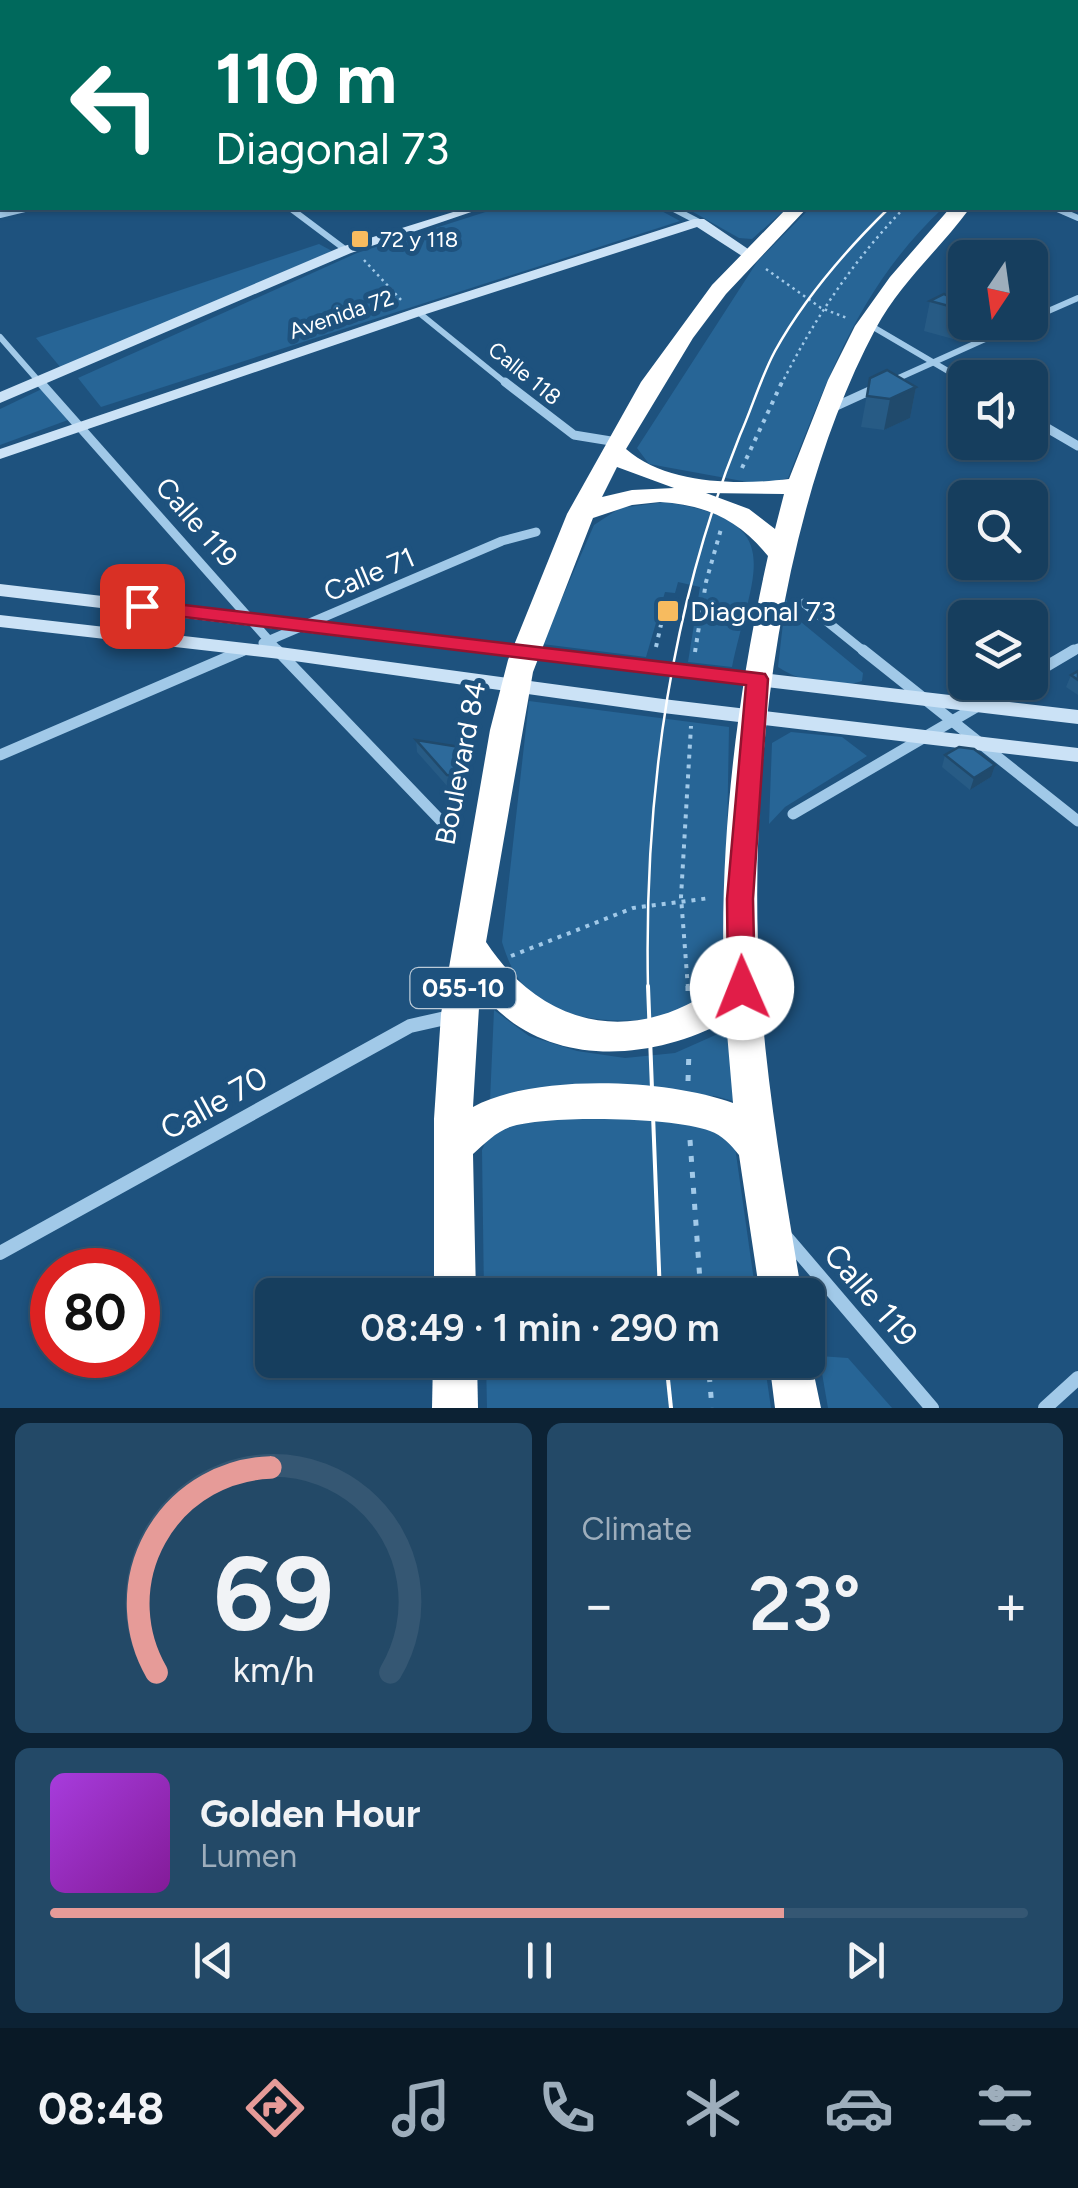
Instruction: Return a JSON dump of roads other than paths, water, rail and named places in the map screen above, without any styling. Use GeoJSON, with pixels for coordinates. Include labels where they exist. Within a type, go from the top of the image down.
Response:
{"type":"FeatureCollection","features":[{"type":"Feature","properties":{"kind":"highway","name":"Boulevard 84"},"geometry":{"type":"LineString","coordinates":[[454,1278],[459,1015],[476,957],[520,668],[580,514],[615,446],[679,341],[747,253],[795,210]]}},
{"type":"Feature","properties":{"kind":"highway"},"geometry":{"type":"LineString","coordinates":[[778,1278],[758,1146],[742,988],[740,899],[757,679],[779,552],[829,409],[867,324],[958,210]]}},
{"type":"Feature","properties":{"kind":"highway"},"geometry":{"type":"LineString","coordinates":[[615,446],[622,462],[636,470],[670,478],[753,491],[800,484]]}},
{"type":"Feature","properties":{"kind":"highway"},"geometry":{"type":"LineString","coordinates":[[580,514],[608,502],[641,495],[689,497],[744,516],[759,527],[779,552]]}},
{"type":"Feature","properties":{"kind":"highway"},"geometry":{"type":"LineString","coordinates":[[476,957],[524,1010],[551,1024],[598,1037],[648,1037],[689,1026],[719,1010],[742,988]]}},
{"type":"Feature","properties":{"kind":"highway"},"geometry":{"type":"LineString","coordinates":[[454,1145],[506,1110],[596,1106],[714,1114],[739,1126],[758,1146]]}},
{"type":"Feature","properties":{"kind":"highway"},"geometry":{"type":"LineString","coordinates":[[455,1378],[455,1408]]}},
{"type":"Feature","properties":{"kind":"highway"},"geometry":{"type":"LineString","coordinates":[[794,1378],[798,1408]]}},
{"type":"Feature","properties":{"kind":"main road","name":"Avenida 72"},"geometry":{"type":"LineString","coordinates":[[0,398],[346,250],[472,210]]}},
{"type":"Feature","properties":{"kind":"main road","name":"Avenida 72"},"geometry":{"type":"LineString","coordinates":[[0,454],[698,222]]}},
{"type":"Feature","properties":{"kind":"main road"},"geometry":{"type":"LineString","coordinates":[[698,222],[747,253]]}},
{"type":"Feature","properties":{"kind":"main road"},"geometry":{"type":"LineString","coordinates":[[0,590],[304,626],[754,716],[1078,755]]}},
{"type":"Feature","properties":{"kind":"main road"},"geometry":{"type":"LineString","coordinates":[[0,621],[247,649],[274,647],[520,668],[651,667],[1078,717]]}},
{"type":"Feature","properties":{"kind":"street"},"geometry":{"type":"LineString","coordinates":[[293,210],[346,250]]}},
{"type":"Feature","properties":{"kind":"street"},"geometry":{"type":"LineString","coordinates":[[676,210],[698,222]]}},
{"type":"Feature","properties":{"kind":"street"},"geometry":{"type":"LineString","coordinates":[[1048,311],[1078,298]]}},
{"type":"Feature","properties":{"kind":"street","name":"Calle 118"},"geometry":{"type":"LineString","coordinates":[[418,312],[562,428],[615,446]]}},
{"type":"Feature","properties":{"kind":"street"},"geometry":{"type":"LineString","coordinates":[[867,324],[948,370]]}},
{"type":"Feature","properties":{"kind":"street","name":"Calle 119"},"geometry":{"type":"LineString","coordinates":[[0,337],[274,647],[444,824]]}},
{"type":"Feature","properties":{"kind":"street"},"geometry":{"type":"LineString","coordinates":[[829,409],[982,340]]}},
{"type":"Feature","properties":{"kind":"street"},"geometry":{"type":"LineString","coordinates":[[1048,428],[1078,446]]}},
{"type":"Feature","properties":{"kind":"street","name":"Calle 71"},"geometry":{"type":"LineString","coordinates":[[274,647],[304,626],[502,541],[536,532]]}},
{"type":"Feature","properties":{"kind":"street"},"geometry":{"type":"LineString","coordinates":[[804,603],[1078,821]]}},
{"type":"Feature","properties":{"kind":"street"},"geometry":{"type":"LineString","coordinates":[[1048,666],[1078,648]]}},
{"type":"Feature","properties":{"kind":"street"},"geometry":{"type":"LineString","coordinates":[[0,755],[247,649]]}},
{"type":"Feature","properties":{"kind":"street"},"geometry":{"type":"LineString","coordinates":[[794,814],[988,700]]}},
{"type":"Feature","properties":{"kind":"street","name":"Calle 70"},"geometry":{"type":"LineString","coordinates":[[0,1253],[410,1026],[459,1015]]}},
{"type":"Feature","properties":{"kind":"street","name":"Calle 119"},"geometry":{"type":"LineString","coordinates":[[769,1218],[932,1408]]}},
{"type":"Feature","properties":{"kind":"street"},"geometry":{"type":"LineString","coordinates":[[1046,1408],[1078,1378]]}},
{"type":"Feature","properties":{"kind":"tram line"},"geometry":{"type":"LineString","coordinates":[[648,986],[651,847],[666,707],[695,569],[715,502],[775,351],[827,275],[887,210]]}},
{"type":"Feature","properties":{"kind":"tram line"},"geometry":{"type":"LineString","coordinates":[[648,986],[659,1278]]}},
{"type":"Feature","properties":{"kind":"tram line"},"geometry":{"type":"LineString","coordinates":[[668,1378],[671,1408]]}},
{"type":"Feature","properties":{"kind":"place","name":"72 y 118"},"geometry":{"type":"Point","coordinates":[360,239]}},
{"type":"Feature","properties":{"kind":"place","name":"Diagonal 73"},"geometry":{"type":"Point","coordinates":[668,611]}}]}
